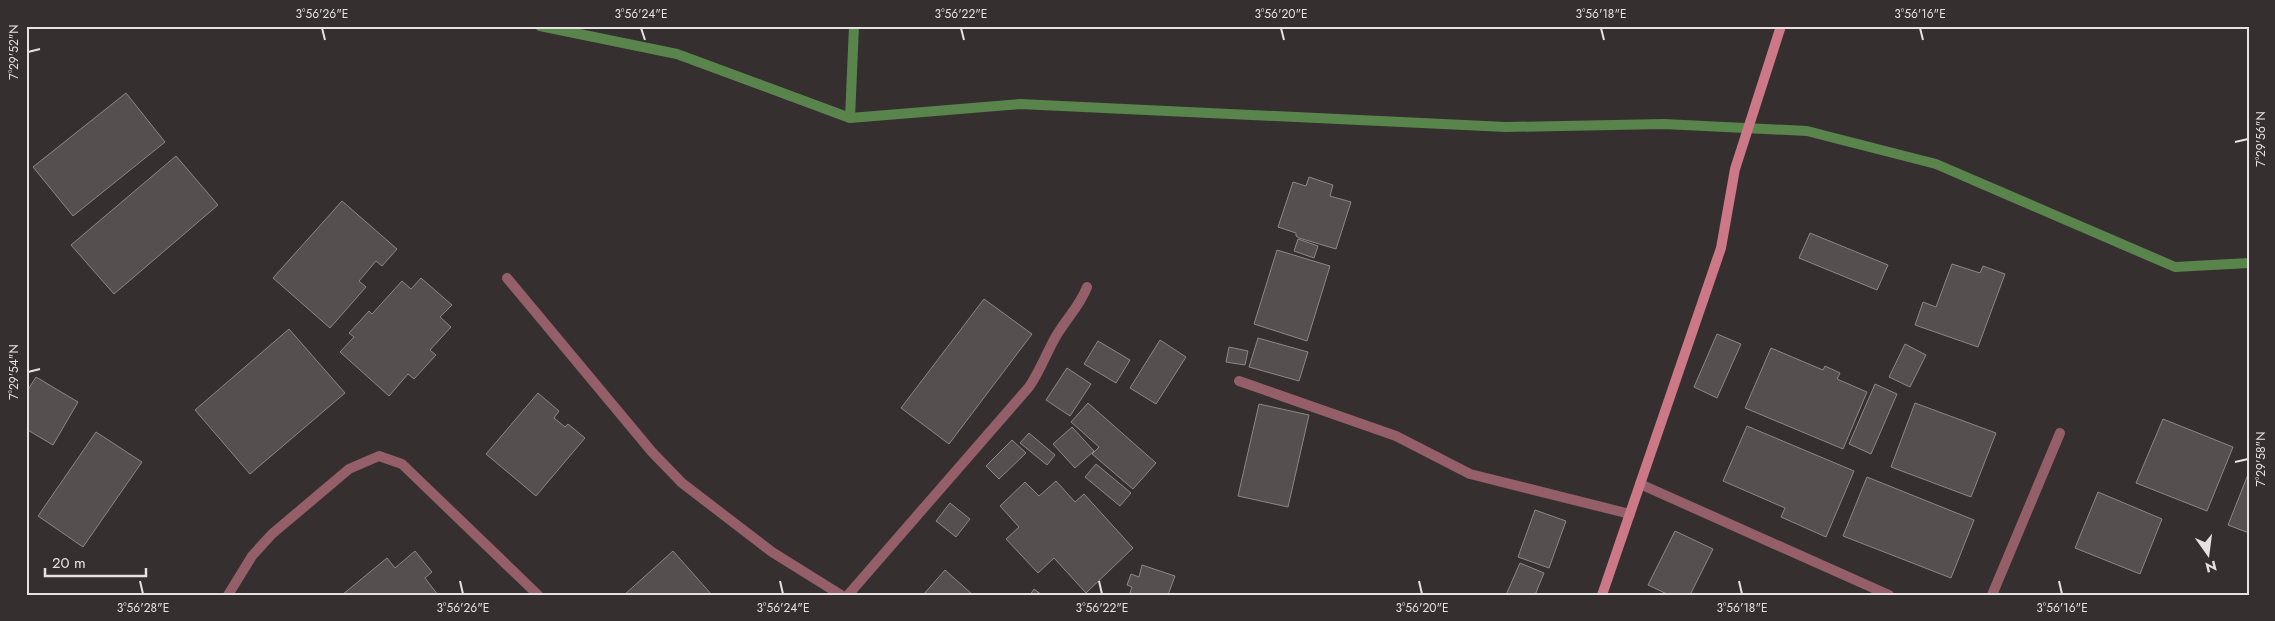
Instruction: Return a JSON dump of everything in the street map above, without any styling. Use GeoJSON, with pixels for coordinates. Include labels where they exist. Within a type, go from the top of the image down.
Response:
{"type":"FeatureCollection","features":[{"type":"Feature","properties":{"kind":"main road"},"geometry":{"type":"LineString","coordinates":[[1602,595],[1722,248],[1735,169],[1781,26]]}},
{"type":"Feature","properties":{"kind":"street"},"geometry":{"type":"LineString","coordinates":[[507,278],[652,452],[682,483],[772,552],[841,595]]}},
{"type":"Feature","properties":{"kind":"street"},"geometry":{"type":"LineString","coordinates":[[848,595],[1029,387],[1040,370],[1056,336],[1083,299],[1087,287]]}},
{"type":"Feature","properties":{"kind":"street"},"geometry":{"type":"LineString","coordinates":[[1239,381],[1396,436],[1470,474],[1630,514]]}},
{"type":"Feature","properties":{"kind":"street"},"geometry":{"type":"LineString","coordinates":[[1992,595],[2060,433]]}},
{"type":"Feature","properties":{"kind":"street"},"geometry":{"type":"LineString","coordinates":[[228,595],[252,556],[272,534],[349,469],[380,456],[402,464],[538,595]]}},
{"type":"Feature","properties":{"kind":"street"},"geometry":{"type":"LineString","coordinates":[[1640,484],[1889,595]]}},
{"type":"Feature","properties":{"kind":"building"},"geometry":{"type":"Polygon","coordinates":[[[126,93],[165,142],[73,216],[33,167],[126,93]]]}},
{"type":"Feature","properties":{"kind":"building"},"geometry":{"type":"Polygon","coordinates":[[[176,156],[218,205],[114,294],[71,245],[176,156]]]}},
{"type":"Feature","properties":{"kind":"building"},"geometry":{"type":"Polygon","coordinates":[[[1309,177],[1333,185],[1330,196],[1351,202],[1336,249],[1299,238],[1296,236],[1296,233],[1278,227],[1293,182],[1306,186],[1309,177]]]}},
{"type":"Feature","properties":{"kind":"building"},"geometry":{"type":"Polygon","coordinates":[[[342,201],[397,249],[382,266],[376,261],[359,281],[366,287],[330,328],[273,278],[342,201]]]}},
{"type":"Feature","properties":{"kind":"building"},"geometry":{"type":"Polygon","coordinates":[[[1810,233],[1888,265],[1877,290],[1799,258],[1810,233]]]}},
{"type":"Feature","properties":{"kind":"building"},"geometry":{"type":"Polygon","coordinates":[[[1298,239],[1318,246],[1314,258],[1294,251],[1298,239]]]}},
{"type":"Feature","properties":{"kind":"building"},"geometry":{"type":"Polygon","coordinates":[[[1277,250],[1330,266],[1307,341],[1254,324],[1277,250]]]}},
{"type":"Feature","properties":{"kind":"building"},"geometry":{"type":"Polygon","coordinates":[[[1952,264],[1980,273],[1983,266],[2005,274],[1978,347],[1915,325],[1923,302],[1936,307],[1952,264]]]}},
{"type":"Feature","properties":{"kind":"building"},"geometry":{"type":"Polygon","coordinates":[[[421,278],[452,305],[440,317],[451,327],[430,350],[436,355],[414,379],[408,374],[389,396],[340,352],[354,337],[349,333],[369,311],[372,314],[402,281],[411,289],[421,278]]]}},
{"type":"Feature","properties":{"kind":"building"},"geometry":{"type":"Polygon","coordinates":[[[984,299],[1032,334],[949,444],[901,408],[984,299]]]}},
{"type":"Feature","properties":{"kind":"building"},"geometry":{"type":"Polygon","coordinates":[[[289,329],[345,393],[250,474],[195,410],[289,329]]]}},
{"type":"Feature","properties":{"kind":"building"},"geometry":{"type":"Polygon","coordinates":[[[1717,334],[1741,344],[1717,398],[1694,387],[1717,334]]]}},
{"type":"Feature","properties":{"kind":"building"},"geometry":{"type":"Polygon","coordinates":[[[1258,338],[1308,352],[1299,381],[1249,367],[1258,338]]]}},
{"type":"Feature","properties":{"kind":"building"},"geometry":{"type":"Polygon","coordinates":[[[1160,340],[1186,357],[1156,404],[1130,388],[1160,340]]]}},
{"type":"Feature","properties":{"kind":"building"},"geometry":{"type":"Polygon","coordinates":[[[1098,341],[1130,360],[1116,383],[1084,364],[1098,341]]]}},
{"type":"Feature","properties":{"kind":"building"},"geometry":{"type":"Polygon","coordinates":[[[1905,344],[1926,355],[1910,387],[1889,377],[1905,344]]]}},
{"type":"Feature","properties":{"kind":"building"},"geometry":{"type":"Polygon","coordinates":[[[1229,347],[1248,351],[1245,365],[1226,362],[1229,347]]]}},
{"type":"Feature","properties":{"kind":"building"},"geometry":{"type":"Polygon","coordinates":[[[1771,348],[1823,370],[1825,366],[1840,373],[1837,379],[1867,392],[1843,449],[1745,408],[1771,348]]]}},
{"type":"Feature","properties":{"kind":"building"},"geometry":{"type":"Polygon","coordinates":[[[1067,368],[1091,384],[1070,416],[1046,400],[1067,368]]]}},
{"type":"Feature","properties":{"kind":"building"},"geometry":{"type":"Polygon","coordinates":[[[36,377],[78,402],[53,445],[26,429],[26,393],[36,377]]]}},
{"type":"Feature","properties":{"kind":"building"},"geometry":{"type":"Polygon","coordinates":[[[1875,384],[1897,394],[1871,454],[1849,444],[1875,384]]]}},
{"type":"Feature","properties":{"kind":"building"},"geometry":{"type":"Polygon","coordinates":[[[538,393],[559,411],[554,418],[565,427],[568,424],[585,438],[536,496],[486,454],[538,393]]]}},
{"type":"Feature","properties":{"kind":"building"},"geometry":{"type":"Polygon","coordinates":[[[1088,403],[1156,463],[1133,489],[1092,454],[1099,447],[1071,422],[1088,403]]]}},
{"type":"Feature","properties":{"kind":"building"},"geometry":{"type":"Polygon","coordinates":[[[1915,403],[1996,433],[1971,497],[1891,467],[1915,403]]]}},
{"type":"Feature","properties":{"kind":"building"},"geometry":{"type":"Polygon","coordinates":[[[1259,404],[1309,415],[1288,507],[1238,496],[1259,404]]]}},
{"type":"Feature","properties":{"kind":"building"},"geometry":{"type":"Polygon","coordinates":[[[2163,419],[2233,447],[2207,511],[2136,483],[2163,419]]]}},
{"type":"Feature","properties":{"kind":"building"},"geometry":{"type":"Polygon","coordinates":[[[1747,426],[1854,471],[1826,537],[1781,517],[1785,508],[1723,481],[1747,426]]]}},
{"type":"Feature","properties":{"kind":"building"},"geometry":{"type":"Polygon","coordinates":[[[1072,427],[1094,451],[1075,468],[1053,444],[1072,427]]]}},
{"type":"Feature","properties":{"kind":"building"},"geometry":{"type":"Polygon","coordinates":[[[96,432],[142,462],[83,547],[38,516],[96,432]]]}},
{"type":"Feature","properties":{"kind":"building"},"geometry":{"type":"Polygon","coordinates":[[[1029,433],[1055,455],[1047,465],[1020,443],[1029,433]]]}},
{"type":"Feature","properties":{"kind":"building"},"geometry":{"type":"Polygon","coordinates":[[[1012,440],[1026,453],[999,479],[986,466],[1012,440]]]}},
{"type":"Feature","properties":{"kind":"building"},"geometry":{"type":"Polygon","coordinates":[[[1096,464],[1131,493],[1120,506],[1085,477],[1096,464]]]}},
{"type":"Feature","properties":{"kind":"building"},"geometry":{"type":"Polygon","coordinates":[[[2249,472],[2249,533],[2228,525],[2249,472]]]}},
{"type":"Feature","properties":{"kind":"building"},"geometry":{"type":"Polygon","coordinates":[[[1867,477],[1974,520],[1951,578],[1843,536],[1867,477]]]}},
{"type":"Feature","properties":{"kind":"building"},"geometry":{"type":"Polygon","coordinates":[[[1056,481],[1075,502],[1084,494],[1133,548],[1086,593],[1054,558],[1038,573],[1006,539],[1019,527],[1000,506],[1025,482],[1039,496],[1056,481]]]}},
{"type":"Feature","properties":{"kind":"building"},"geometry":{"type":"Polygon","coordinates":[[[2098,492],[2162,519],[2140,574],[2075,548],[2098,492]]]}},
{"type":"Feature","properties":{"kind":"building"},"geometry":{"type":"Polygon","coordinates":[[[950,503],[970,519],[956,537],[936,521],[950,503]]]}},
{"type":"Feature","properties":{"kind":"building"},"geometry":{"type":"Polygon","coordinates":[[[1535,510],[1566,521],[1549,568],[1518,557],[1535,510]]]}},
{"type":"Feature","properties":{"kind":"building"},"geometry":{"type":"Polygon","coordinates":[[[1675,531],[1713,549],[1690,595],[1669,595],[1648,585],[1675,531]]]}},
{"type":"Feature","properties":{"kind":"building"},"geometry":{"type":"Polygon","coordinates":[[[415,551],[432,572],[425,578],[438,595],[342,595],[387,558],[395,568],[415,551]]]}},
{"type":"Feature","properties":{"kind":"building"},"geometry":{"type":"Polygon","coordinates":[[[673,551],[712,595],[624,595],[673,551]]]}},
{"type":"Feature","properties":{"kind":"building"},"geometry":{"type":"Polygon","coordinates":[[[1520,563],[1544,573],[1535,595],[1506,595],[1520,563]]]}},
{"type":"Feature","properties":{"kind":"building"},"geometry":{"type":"Polygon","coordinates":[[[1142,565],[1175,576],[1168,595],[1129,595],[1132,587],[1127,585],[1131,574],[1139,577],[1142,565]]]}},
{"type":"Feature","properties":{"kind":"building"},"geometry":{"type":"Polygon","coordinates":[[[945,570],[973,595],[923,595],[945,570]]]}},
{"type":"Feature","properties":{"kind":"building"},"geometry":{"type":"Polygon","coordinates":[[[1034,589],[1042,595],[1030,595],[1034,589]]]}},
{"type":"Feature","properties":{"kind":"waterway"},"geometry":{"type":"LineString","coordinates":[[540,26],[677,54],[850,118],[1020,104],[1506,127],[1664,124],[1807,131],[1936,164],[2175,267],[2249,263]]}},
{"type":"Feature","properties":{"kind":"waterway"},"geometry":{"type":"LineString","coordinates":[[850,118],[854,26]]}}]}
